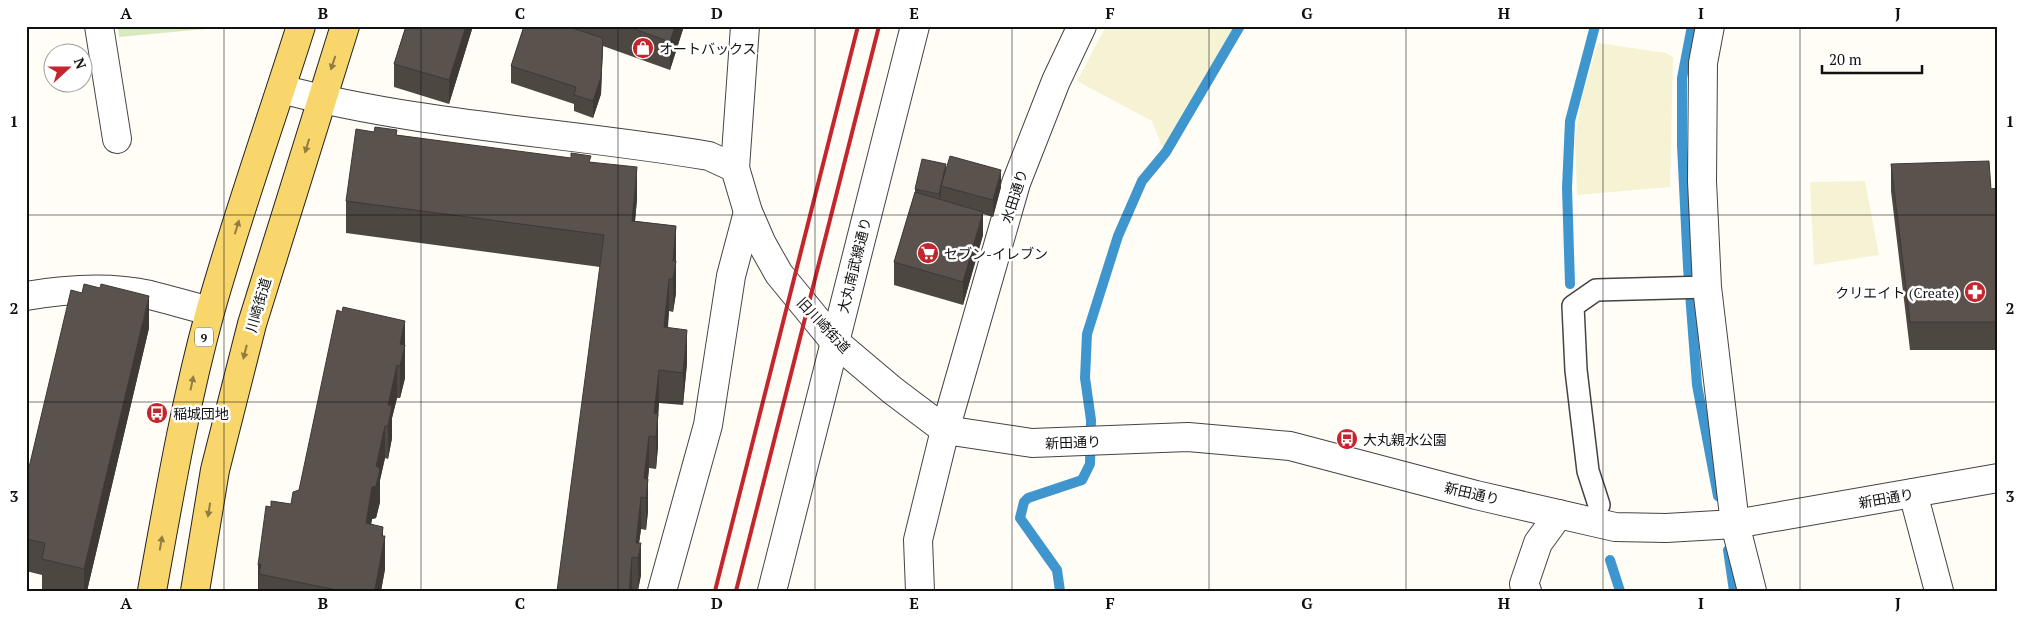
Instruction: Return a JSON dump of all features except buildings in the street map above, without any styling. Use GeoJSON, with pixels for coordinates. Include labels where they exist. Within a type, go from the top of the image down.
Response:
{"type":"FeatureCollection","features":[{"type":"Feature","properties":{"kind":"main road","name":"9"},"geometry":{"type":"LineString","coordinates":[[152,591],[180,441],[210,311],[302,26]]}},
{"type":"Feature","properties":{"kind":"main road","name":"川崎街道"},"geometry":{"type":"LineString","coordinates":[[195,591],[216,470],[252,324],[345,26]]}},
{"type":"Feature","properties":{"kind":"street"},"geometry":{"type":"LineString","coordinates":[[99,26],[117,139]]}},
{"type":"Feature","properties":{"kind":"street","name":"旧川崎街道"},"geometry":{"type":"LineString","coordinates":[[745,26],[735,168],[748,212],[762,244],[778,274],[834,341],[892,390],[946,430]]}},
{"type":"Feature","properties":{"kind":"street","name":"大丸南武線通り"},"geometry":{"type":"LineString","coordinates":[[772,591],[915,26]]}},
{"type":"Feature","properties":{"kind":"street","name":"水田通り"},"geometry":{"type":"LineString","coordinates":[[946,430],[1016,183],[1056,81],[1082,26]]}},
{"type":"Feature","properties":{"kind":"street"},"geometry":{"type":"LineString","coordinates":[[1710,26],[1703,63],[1701,287],[1736,524],[1752,591]]}},
{"type":"Feature","properties":{"kind":"street"},"geometry":{"type":"LineString","coordinates":[[281,89],[322,100],[408,116],[695,153],[709,156],[735,168]]}},
{"type":"Feature","properties":{"kind":"street"},"geometry":{"type":"LineString","coordinates":[[662,591],[708,425],[731,276],[748,212]]}},
{"type":"Feature","properties":{"kind":"street"},"geometry":{"type":"LineString","coordinates":[[1599,505],[1588,470],[1576,370],[1573,306],[1596,290],[1701,287]]}},
{"type":"Feature","properties":{"kind":"street"},"geometry":{"type":"LineString","coordinates":[[26,296],[61,290],[102,289],[149,295],[210,311]]}},
{"type":"Feature","properties":{"kind":"street"},"geometry":{"type":"LineString","coordinates":[[920,591],[918,540],[946,430]]}},
{"type":"Feature","properties":{"kind":"street","name":"新田通り"},"geometry":{"type":"LineString","coordinates":[[946,430],[1032,443],[1188,437],[1290,446],[1476,495],[1615,527],[1666,528],[1736,524],[1998,478]]}},
{"type":"Feature","properties":{"kind":"street"},"geometry":{"type":"LineString","coordinates":[[1913,493],[1939,591]]}},
{"type":"Feature","properties":{"kind":"street"},"geometry":{"type":"LineString","coordinates":[[1527,591],[1524,584],[1538,543],[1559,514]]}},
{"type":"Feature","properties":{"kind":"shaded area"},"geometry":{"type":"Polygon","coordinates":[[[1106,26],[1235,26],[1163,149],[1152,121],[1077,81],[1106,26]]]}},
{"type":"Feature","properties":{"kind":"shaded area"},"geometry":{"type":"Polygon","coordinates":[[[1598,43],[1666,53],[1673,57],[1670,187],[1577,195],[1575,139],[1581,100],[1598,43]]]}},
{"type":"Feature","properties":{"kind":"shaded area"},"geometry":{"type":"Polygon","coordinates":[[[1865,181],[1879,255],[1814,265],[1810,182],[1865,181]]]}},
{"type":"Feature","properties":{"kind":"green space"},"geometry":{"type":"Polygon","coordinates":[[[118,26],[237,26],[119,37],[118,26]]]}},
{"type":"Feature","properties":{"kind":"waterway"},"geometry":{"type":"LineString","coordinates":[[1060,591],[1057,570],[1020,518],[1024,502],[1028,498],[1082,480],[1090,464],[1091,420],[1085,378],[1087,334],[1118,236],[1142,181],[1166,152],[1240,26]]}},
{"type":"Feature","properties":{"kind":"waterway"},"geometry":{"type":"LineString","coordinates":[[1570,284],[1567,188],[1570,121],[1595,26]]}},
{"type":"Feature","properties":{"kind":"waterway"},"geometry":{"type":"LineString","coordinates":[[1692,26],[1682,78],[1682,145],[1688,267],[1697,385],[1718,496]]}},
{"type":"Feature","properties":{"kind":"waterway"},"geometry":{"type":"LineString","coordinates":[[1728,550],[1734,591]]}},
{"type":"Feature","properties":{"kind":"waterway"},"geometry":{"type":"LineString","coordinates":[[1610,560],[1620,591]]}},
{"type":"Feature","properties":{"kind":"railway"},"geometry":{"type":"LineString","coordinates":[[715,591],[858,26]]}},
{"type":"Feature","properties":{"kind":"railway"},"geometry":{"type":"LineString","coordinates":[[736,591],[879,26]]}},
{"type":"Feature","properties":{"kind":"place","name":"オートバックス"},"geometry":{"type":"Point","coordinates":[643,48]}},
{"type":"Feature","properties":{"kind":"place","name":"セブン-イレブン"},"geometry":{"type":"Point","coordinates":[928,253]}},
{"type":"Feature","properties":{"kind":"place","name":"クリエイト (Create)"},"geometry":{"type":"Point","coordinates":[1975,292]}},
{"type":"Feature","properties":{"kind":"place","name":"稲城団地"},"geometry":{"type":"Point","coordinates":[157,413]}},
{"type":"Feature","properties":{"kind":"place","name":"大丸親水公園"},"geometry":{"type":"Point","coordinates":[1347,439]}}]}
